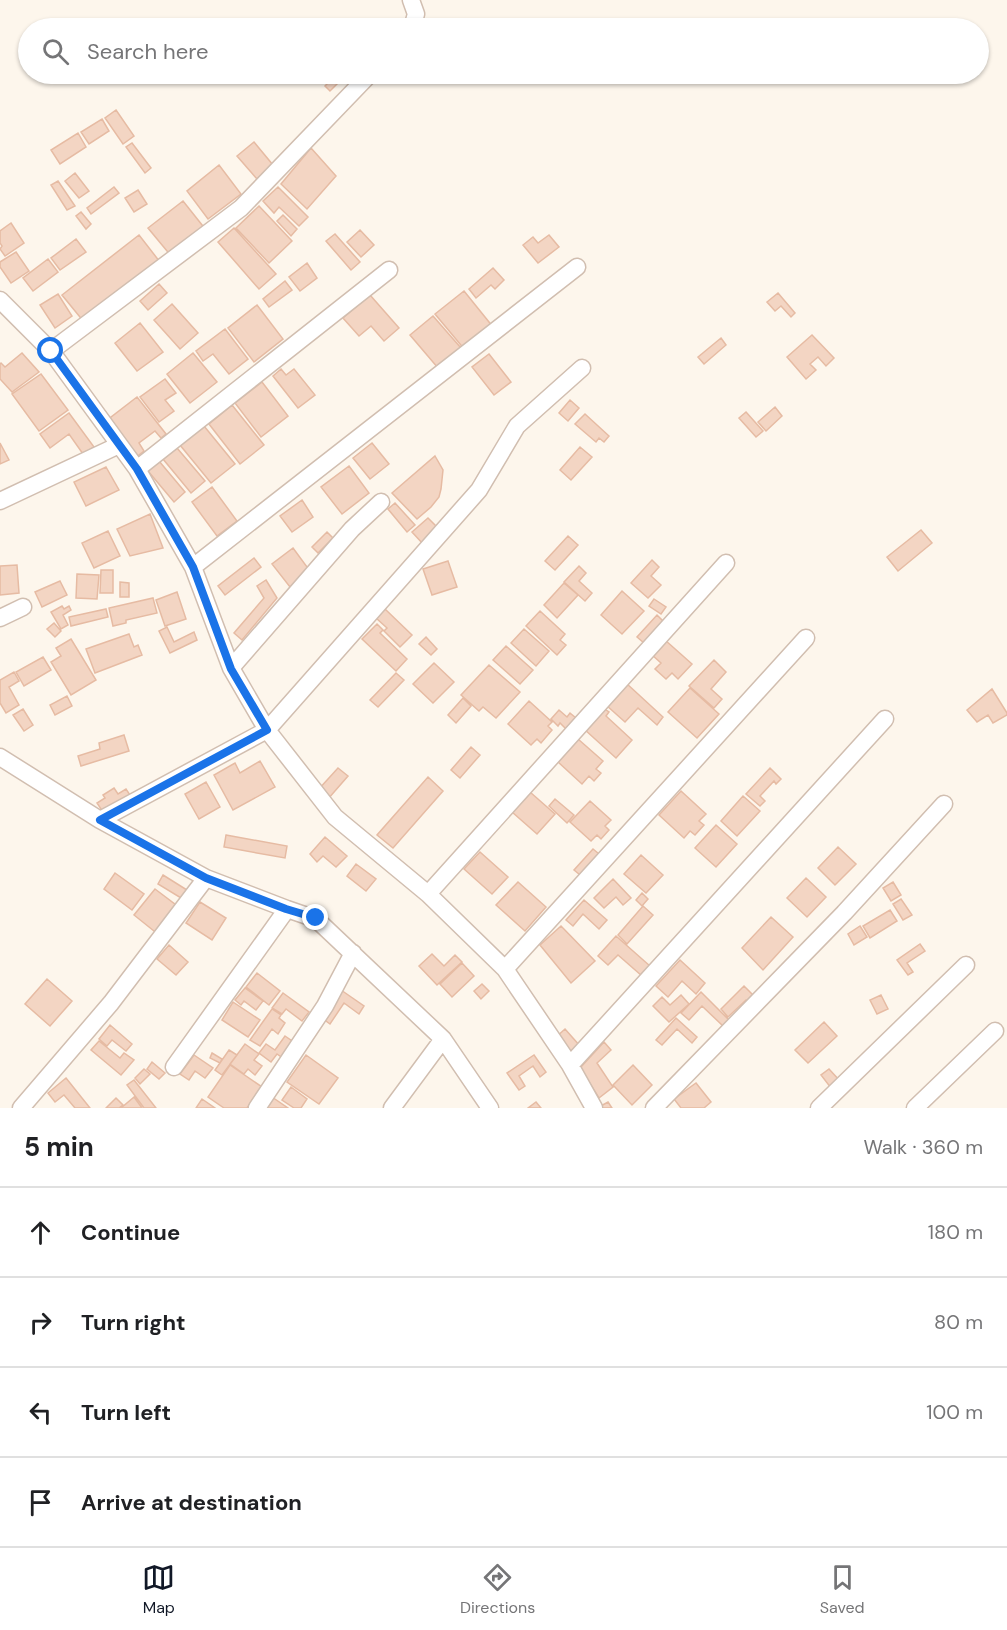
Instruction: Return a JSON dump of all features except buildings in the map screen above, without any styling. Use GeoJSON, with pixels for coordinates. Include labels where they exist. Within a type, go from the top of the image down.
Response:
{"type":"FeatureCollection","features":[{"type":"Feature","properties":{"kind":"street"},"geometry":{"type":"LineString","coordinates":[[411,0],[416,14],[415,18]]}},
{"type":"Feature","properties":{"kind":"street"},"geometry":{"type":"LineString","coordinates":[[51,351],[241,208],[360,84]]}},
{"type":"Feature","properties":{"kind":"street"},"geometry":{"type":"LineString","coordinates":[[193,567],[577,267]]}},
{"type":"Feature","properties":{"kind":"street"},"geometry":{"type":"LineString","coordinates":[[137,469],[389,270]]}},
{"type":"Feature","properties":{"kind":"street"},"geometry":{"type":"LineString","coordinates":[[0,300],[51,351],[137,469],[193,567],[231,669],[267,730],[335,817],[428,894],[505,969],[570,1065],[594,1108]]}},
{"type":"Feature","properties":{"kind":"street"},"geometry":{"type":"LineString","coordinates":[[100,820],[267,730],[479,490],[517,426],[582,368]]}},
{"type":"Feature","properties":{"kind":"street"},"geometry":{"type":"LineString","coordinates":[[0,501],[119,445]]}},
{"type":"Feature","properties":{"kind":"street"},"geometry":{"type":"LineString","coordinates":[[231,669],[352,530],[381,502]]}},
{"type":"Feature","properties":{"kind":"street"},"geometry":{"type":"LineString","coordinates":[[428,894],[726,563]]}},
{"type":"Feature","properties":{"kind":"street"},"geometry":{"type":"LineString","coordinates":[[0,618],[23,607]]}},
{"type":"Feature","properties":{"kind":"street"},"geometry":{"type":"LineString","coordinates":[[505,969],[806,638]]}},
{"type":"Feature","properties":{"kind":"street"},"geometry":{"type":"LineString","coordinates":[[570,1065],[885,719]]}},
{"type":"Feature","properties":{"kind":"street"},"geometry":{"type":"LineString","coordinates":[[0,757],[100,820],[206,878],[316,918],[442,1039],[490,1108]]}},
{"type":"Feature","properties":{"kind":"street"},"geometry":{"type":"LineString","coordinates":[[654,1108],[844,913],[944,804]]}},
{"type":"Feature","properties":{"kind":"street"},"geometry":{"type":"LineString","coordinates":[[21,1108],[111,1003],[206,878]]}},
{"type":"Feature","properties":{"kind":"street"},"geometry":{"type":"LineString","coordinates":[[174,1067],[286,909]]}},
{"type":"Feature","properties":{"kind":"street"},"geometry":{"type":"LineString","coordinates":[[257,1108],[324,1006],[353,953]]}},
{"type":"Feature","properties":{"kind":"street"},"geometry":{"type":"LineString","coordinates":[[819,1108],[966,965]]}},
{"type":"Feature","properties":{"kind":"street"},"geometry":{"type":"LineString","coordinates":[[915,1108],[995,1031]]}},
{"type":"Feature","properties":{"kind":"street"},"geometry":{"type":"LineString","coordinates":[[392,1108],[442,1039]]}},
{"type":"Feature","properties":{"kind":"route"},"geometry":{"type":"LineString","coordinates":[[51,351],[137,469],[193,567],[231,669],[267,730],[100,820],[206,878],[316,918]]}}]}
